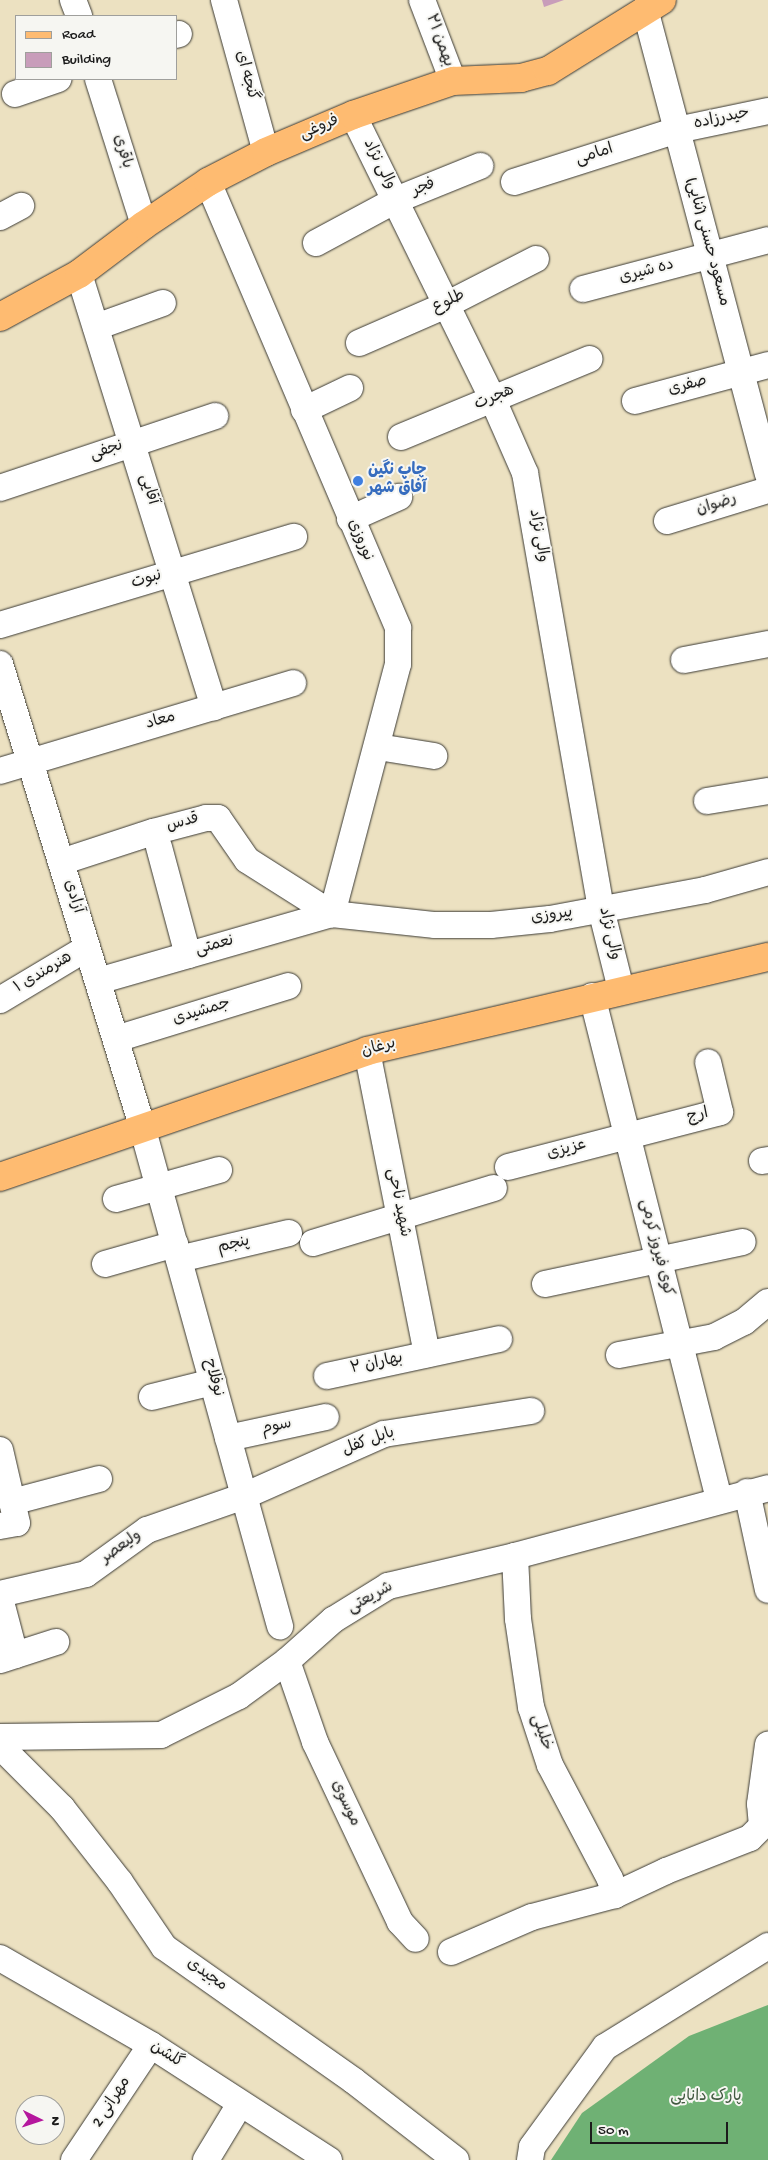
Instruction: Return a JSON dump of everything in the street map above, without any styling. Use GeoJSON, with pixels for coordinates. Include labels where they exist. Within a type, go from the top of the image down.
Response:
{"type":"FeatureCollection","features":[{"type":"Feature","properties":{"kind":"main road","name":"فروغی"},"geometry":{"type":"LineString","coordinates":[[0,317],[79,274],[144,224],[208,182],[266,152],[353,115],[453,81],[521,78],[548,72],[653,4]]}},
{"type":"Feature","properties":{"kind":"main road","name":"برغان"},"geometry":{"type":"LineString","coordinates":[[0,1177],[143,1130],[367,1051],[621,989],[768,957]]}},
{"type":"Feature","properties":{"kind":"street"},"geometry":{"type":"LineString","coordinates":[[74,0],[78,15]]}},
{"type":"Feature","properties":{"kind":"street","name":"گنجه ای"},"geometry":{"type":"LineString","coordinates":[[224,0],[266,152]]}},
{"type":"Feature","properties":{"kind":"street","name":"۲۱ بهمن"},"geometry":{"type":"LineString","coordinates":[[422,0],[453,81]]}},
{"type":"Feature","properties":{"kind":"street","name":"مسعود حسنی (ثنایی)"},"geometry":{"type":"LineString","coordinates":[[653,4],[676,130],[768,474]]}},
{"type":"Feature","properties":{"kind":"street"},"geometry":{"type":"LineString","coordinates":[[15,94],[55,80]]}},
{"type":"Feature","properties":{"kind":"street","name":"باقری"},"geometry":{"type":"LineString","coordinates":[[98,80],[144,224]]}},
{"type":"Feature","properties":{"kind":"street","name":"حیدرزاده"},"geometry":{"type":"LineString","coordinates":[[676,130],[768,111]]}},
{"type":"Feature","properties":{"kind":"street","name":"والی نژاد"},"geometry":{"type":"LineString","coordinates":[[353,115],[493,400],[525,473],[601,909],[621,989]]}},
{"type":"Feature","properties":{"kind":"street","name":"امامی"},"geometry":{"type":"LineString","coordinates":[[514,182],[676,130]]}},
{"type":"Feature","properties":{"kind":"street","name":"فجر"},"geometry":{"type":"LineString","coordinates":[[316,243],[396,200],[480,166]]}},
{"type":"Feature","properties":{"kind":"street","name":"نوروزی"},"geometry":{"type":"LineString","coordinates":[[208,182],[398,628],[398,664],[378,746],[332,914]]}},
{"type":"Feature","properties":{"kind":"street","name":"ده شیری"},"geometry":{"type":"LineString","coordinates":[[583,289],[768,240]]}},
{"type":"Feature","properties":{"kind":"street","name":"طلوع"},"geometry":{"type":"LineString","coordinates":[[359,343],[446,305],[536,259]]}},
{"type":"Feature","properties":{"kind":"street","name":"آقایی"},"geometry":{"type":"LineString","coordinates":[[79,274],[214,707]]}},
{"type":"Feature","properties":{"kind":"street"},"geometry":{"type":"LineString","coordinates":[[96,327],[164,303]]}},
{"type":"Feature","properties":{"kind":"street","name":"هجرت"},"geometry":{"type":"LineString","coordinates":[[401,437],[589,359]]}},
{"type":"Feature","properties":{"kind":"street","name":"صفری"},"geometry":{"type":"LineString","coordinates":[[635,401],[768,365]]}},
{"type":"Feature","properties":{"kind":"street"},"geometry":{"type":"LineString","coordinates":[[304,410],[350,388]]}},
{"type":"Feature","properties":{"kind":"street","name":"نجفی"},"geometry":{"type":"LineString","coordinates":[[0,488],[215,416]]}},
{"type":"Feature","properties":{"kind":"street","name":"رضوان"},"geometry":{"type":"LineString","coordinates":[[666,521],[768,490]]}},
{"type":"Feature","properties":{"kind":"street"},"geometry":{"type":"LineString","coordinates":[[350,519],[400,497]]}},
{"type":"Feature","properties":{"kind":"street","name":"نبوت"},"geometry":{"type":"LineString","coordinates":[[0,625],[294,537]]}},
{"type":"Feature","properties":{"kind":"street"},"geometry":{"type":"LineString","coordinates":[[684,660],[768,644]]}},
{"type":"Feature","properties":{"kind":"street","name":"آزادی"},"geometry":{"type":"LineString","coordinates":[[0,664],[143,1130]]}},
{"type":"Feature","properties":{"kind":"street","name":"معاد"},"geometry":{"type":"LineString","coordinates":[[0,771],[293,684]]}},
{"type":"Feature","properties":{"kind":"street"},"geometry":{"type":"LineString","coordinates":[[378,746],[434,756]]}},
{"type":"Feature","properties":{"kind":"street"},"geometry":{"type":"LineString","coordinates":[[707,801],[768,791]]}},
{"type":"Feature","properties":{"kind":"street","name":"قدس"},"geometry":{"type":"LineString","coordinates":[[61,862],[153,832],[206,818],[218,818],[247,860],[332,914]]}},
{"type":"Feature","properties":{"kind":"street"},"geometry":{"type":"LineString","coordinates":[[159,847],[188,955]]}},
{"type":"Feature","properties":{"kind":"street","name":"پیروزی"},"geometry":{"type":"LineString","coordinates":[[332,914],[435,925],[491,925],[550,919],[705,890],[768,872]]}},
{"type":"Feature","properties":{"kind":"street","name":"نعمتی"},"geometry":{"type":"LineString","coordinates":[[98,981],[332,914]]}},
{"type":"Feature","properties":{"kind":"street","name":"هنرمندی ۱"},"geometry":{"type":"LineString","coordinates":[[0,1000],[87,948]]}},
{"type":"Feature","properties":{"kind":"street","name":"جمشیدی"},"geometry":{"type":"LineString","coordinates":[[116,1039],[288,986]]}},
{"type":"Feature","properties":{"kind":"street","name":"کوی فیروز کرمی"},"geometry":{"type":"LineString","coordinates":[[592,996],[719,1499]]}},
{"type":"Feature","properties":{"kind":"street","name":"شهید ناحی"},"geometry":{"type":"LineString","coordinates":[[367,1051],[427,1354]]}},
{"type":"Feature","properties":{"kind":"street","name":"ارج"},"geometry":{"type":"LineString","coordinates":[[626,1134],[720,1112],[708,1062]]}},
{"type":"Feature","properties":{"kind":"street","name":"نوفلاح"},"geometry":{"type":"LineString","coordinates":[[143,1130],[280,1626]]}},
{"type":"Feature","properties":{"kind":"street","name":"عزیزی"},"geometry":{"type":"LineString","coordinates":[[313,1243],[400,1216],[501,1177],[626,1134]]}},
{"type":"Feature","properties":{"kind":"street"},"geometry":{"type":"LineString","coordinates":[[116,1199],[219,1170]]}},
{"type":"Feature","properties":{"kind":"street","name":"پنجم"},"geometry":{"type":"LineString","coordinates":[[106,1264],[290,1233]]}},
{"type":"Feature","properties":{"kind":"street"},"geometry":{"type":"LineString","coordinates":[[545,1284],[743,1242]]}},
{"type":"Feature","properties":{"kind":"street"},"geometry":{"type":"LineString","coordinates":[[619,1356],[680,1344],[731,1330],[768,1302]]}},
{"type":"Feature","properties":{"kind":"street","name":"بهاران ۲"},"geometry":{"type":"LineString","coordinates":[[327,1376],[499,1339]]}},
{"type":"Feature","properties":{"kind":"street"},"geometry":{"type":"LineString","coordinates":[[152,1397],[213,1382]]}},
{"type":"Feature","properties":{"kind":"street","name":"بابل کفل"},"geometry":{"type":"LineString","coordinates":[[244,1496],[384,1434],[531,1411]]}},
{"type":"Feature","properties":{"kind":"street","name":"سوم"},"geometry":{"type":"LineString","coordinates":[[228,1438],[326,1418]]}},
{"type":"Feature","properties":{"kind":"street"},"geometry":{"type":"LineString","coordinates":[[0,1450],[17,1523],[0,1526]]}},
{"type":"Feature","properties":{"kind":"street"},"geometry":{"type":"LineString","coordinates":[[12,1502],[99,1479]]}},
{"type":"Feature","properties":{"kind":"street"},"geometry":{"type":"LineString","coordinates":[[757,1490],[768,1590]]}},
{"type":"Feature","properties":{"kind":"street","name":"شریعتی"},"geometry":{"type":"LineString","coordinates":[[0,1737],[161,1735],[239,1696],[287,1661],[333,1620],[388,1586],[515,1556],[757,1490]]}},
{"type":"Feature","properties":{"kind":"street","name":"ولیعصر"},"geometry":{"type":"LineString","coordinates":[[0,1596],[86,1574],[147,1530],[244,1496]]}},
{"type":"Feature","properties":{"kind":"street","name":"خلیلی"},"geometry":{"type":"LineString","coordinates":[[515,1556],[518,1618],[531,1707],[550,1765],[610,1879],[615,1895]]}},
{"type":"Feature","properties":{"kind":"street"},"geometry":{"type":"LineString","coordinates":[[0,1596],[8,1657],[56,1642]]}},
{"type":"Feature","properties":{"kind":"street","name":"موسوی"},"geometry":{"type":"LineString","coordinates":[[287,1661],[315,1742],[400,1922],[416,1939]]}},
{"type":"Feature","properties":{"kind":"street"},"geometry":{"type":"LineString","coordinates":[[451,1952],[532,1917],[615,1895],[666,1871],[750,1838],[762,1826],[760,1804],[768,1745]]}},
{"type":"Feature","properties":{"kind":"street","name":"مجیدی"},"geometry":{"type":"LineString","coordinates":[[0,1746],[62,1808],[120,1882],[164,1946],[354,2081],[456,2160]]}},
{"type":"Feature","properties":{"kind":"street"},"geometry":{"type":"LineString","coordinates":[[530,2160],[532,2147],[605,2047],[768,1946]]}},
{"type":"Feature","properties":{"kind":"street","name":"گلشن"},"geometry":{"type":"LineString","coordinates":[[2,1962],[151,2045],[328,2160]]}},
{"type":"Feature","properties":{"kind":"street","name":"مهرانی 2"},"geometry":{"type":"LineString","coordinates":[[74,2160],[151,2045]]}},
{"type":"Feature","properties":{"kind":"street"},"geometry":{"type":"LineString","coordinates":[[206,2160],[240,2104]]}},
{"type":"Feature","properties":{"kind":"green space","name":"پارک دانایی"},"geometry":{"type":"Polygon","coordinates":[[[768,2005],[768,2160],[551,2160],[582,2113],[689,2036],[768,2005]]]}},
{"type":"Feature","properties":{"kind":"building"},"geometry":{"type":"Polygon","coordinates":[[[542,0],[564,0],[544,7],[542,0]]]}},
{"type":"Feature","properties":{"kind":"place","name":"چاپ نگین آفاق شهر"},"geometry":{"type":"Point","coordinates":[358,481]}}]}
